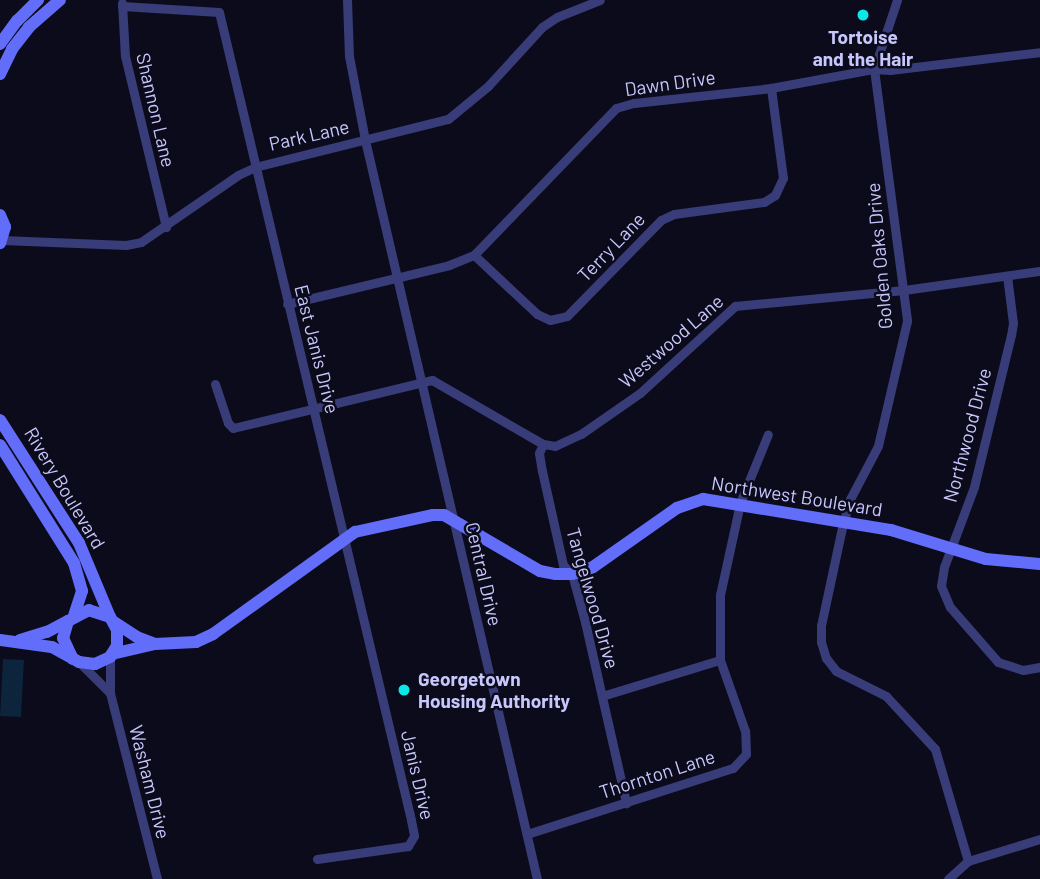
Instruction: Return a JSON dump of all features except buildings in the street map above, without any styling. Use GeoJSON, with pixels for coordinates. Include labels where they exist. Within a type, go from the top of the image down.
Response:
{"type":"FeatureCollection","features":[{"type":"Feature","properties":{"kind":"street"},"geometry":{"type":"LineString","coordinates":[[0,44],[17,21],[38,0]]}},
{"type":"Feature","properties":{"kind":"street"},"geometry":{"type":"LineString","coordinates":[[0,74],[12,50],[29,27],[60,0]]}},
{"type":"Feature","properties":{"kind":"street","name":"Central Drive"},"geometry":{"type":"LineString","coordinates":[[347,0],[349,56],[365,140],[537,879]]}},
{"type":"Feature","properties":{"kind":"street","name":"Park Lane"},"geometry":{"type":"LineString","coordinates":[[1,242],[126,245],[150,239],[238,174],[256,167],[448,119],[488,86],[542,27],[557,17],[600,0]]}},
{"type":"Feature","properties":{"kind":"street","name":"Golden Oaks Drive"},"geometry":{"type":"LineString","coordinates":[[897,0],[874,69],[904,290],[906,329],[878,446],[850,499],[843,523],[821,626],[826,658],[843,676],[886,696],[935,749],[968,861]]}},
{"type":"Feature","properties":{"kind":"street","name":"East Janis Drive"},"geometry":{"type":"LineString","coordinates":[[122,3],[219,12],[314,408],[342,540]]}},
{"type":"Feature","properties":{"kind":"street","name":"Shannon Lane"},"geometry":{"type":"LineString","coordinates":[[122,3],[125,56],[166,227]]}},
{"type":"Feature","properties":{"kind":"street","name":"Dawn Drive"},"geometry":{"type":"LineString","coordinates":[[287,304],[449,265],[474,255],[616,108],[634,103],[771,88],[874,69],[900,69],[1040,52]]}},
{"type":"Feature","properties":{"kind":"street","name":"Terry Lane"},"geometry":{"type":"LineString","coordinates":[[474,255],[537,314],[550,320],[567,316],[661,220],[683,213],[764,202],[775,195],[783,178],[771,88]]}},
{"type":"Feature","properties":{"kind":"street"},"geometry":{"type":"LineString","coordinates":[[0,215],[5,227],[1,242]]}},
{"type":"Feature","properties":{"kind":"street","name":"Westwood Lane"},"geometry":{"type":"LineString","coordinates":[[543,444],[555,446],[564,443],[613,413],[662,374],[735,306],[904,290],[1040,271]]}},
{"type":"Feature","properties":{"kind":"street","name":"Northwood Drive"},"geometry":{"type":"LineString","coordinates":[[1007,276],[1013,323],[1011,335],[974,487],[942,573],[941,586],[950,607],[998,662],[1023,670],[1040,667]]}},
{"type":"Feature","properties":{"kind":"street"},"geometry":{"type":"LineString","coordinates":[[215,384],[228,423],[233,428],[432,380],[442,383],[543,444]]}},
{"type":"Feature","properties":{"kind":"street","name":"Rivery Boulevard"},"geometry":{"type":"LineString","coordinates":[[0,419],[59,523],[80,581],[81,599],[71,618]]}},
{"type":"Feature","properties":{"kind":"street","name":"Thornton Lane"},"geometry":{"type":"LineString","coordinates":[[527,834],[733,768],[746,754],[745,731],[720,660],[720,594],[740,503],[768,434]]}},
{"type":"Feature","properties":{"kind":"street","name":"Tangelwood Drive"},"geometry":{"type":"LineString","coordinates":[[543,444],[539,453],[563,565],[572,574],[626,803]]}},
{"type":"Feature","properties":{"kind":"street"},"geometry":{"type":"LineString","coordinates":[[3,449],[17,445]]}},
{"type":"Feature","properties":{"kind":"street","name":"Rivery Boulevard"},"geometry":{"type":"LineString","coordinates":[[3,449],[86,557],[112,620]]}},
{"type":"Feature","properties":{"kind":"street","name":"Northwest Boulevard"},"geometry":{"type":"LineString","coordinates":[[572,574],[593,567],[677,508],[703,499],[740,503],[905,533],[950,550],[986,559],[1040,564]]}},
{"type":"Feature","properties":{"kind":"street"},"geometry":{"type":"LineString","coordinates":[[0,640],[17,640],[52,647],[76,660],[95,664],[111,655],[155,644],[183,645],[213,634],[342,540],[364,529],[424,515],[444,515],[540,571],[572,574]]}},
{"type":"Feature","properties":{"kind":"street","name":"Janis Drive"},"geometry":{"type":"LineString","coordinates":[[317,859],[400,849],[408,846],[414,836],[342,540]]}},
{"type":"Feature","properties":{"kind":"street"},"geometry":{"type":"LineString","coordinates":[[17,640],[47,632],[89,610],[112,620],[136,637],[155,644]]}},
{"type":"Feature","properties":{"kind":"street"},"geometry":{"type":"LineString","coordinates":[[71,618],[63,638],[76,660],[110,693]]}},
{"type":"Feature","properties":{"kind":"street"},"geometry":{"type":"LineString","coordinates":[[111,655],[118,638],[112,620]]}},
{"type":"Feature","properties":{"kind":"street","name":"Washam Drive"},"geometry":{"type":"LineString","coordinates":[[111,655],[110,693],[157,879]]}},
{"type":"Feature","properties":{"kind":"street"},"geometry":{"type":"LineString","coordinates":[[602,696],[720,660]]}},
{"type":"Feature","properties":{"kind":"street"},"geometry":{"type":"LineString","coordinates":[[948,879],[968,861],[1040,839]]}},
{"type":"Feature","properties":{"kind":"water"},"geometry":{"type":"Polygon","coordinates":[[[3,659],[24,660],[21,717],[0,716],[3,659]]]}},
{"type":"Feature","properties":{"kind":"place","name":"Tortoise and the Hair"},"geometry":{"type":"Point","coordinates":[863,15]}},
{"type":"Feature","properties":{"kind":"place","name":"Georgetown Housing Authority"},"geometry":{"type":"Point","coordinates":[404,690]}}]}
